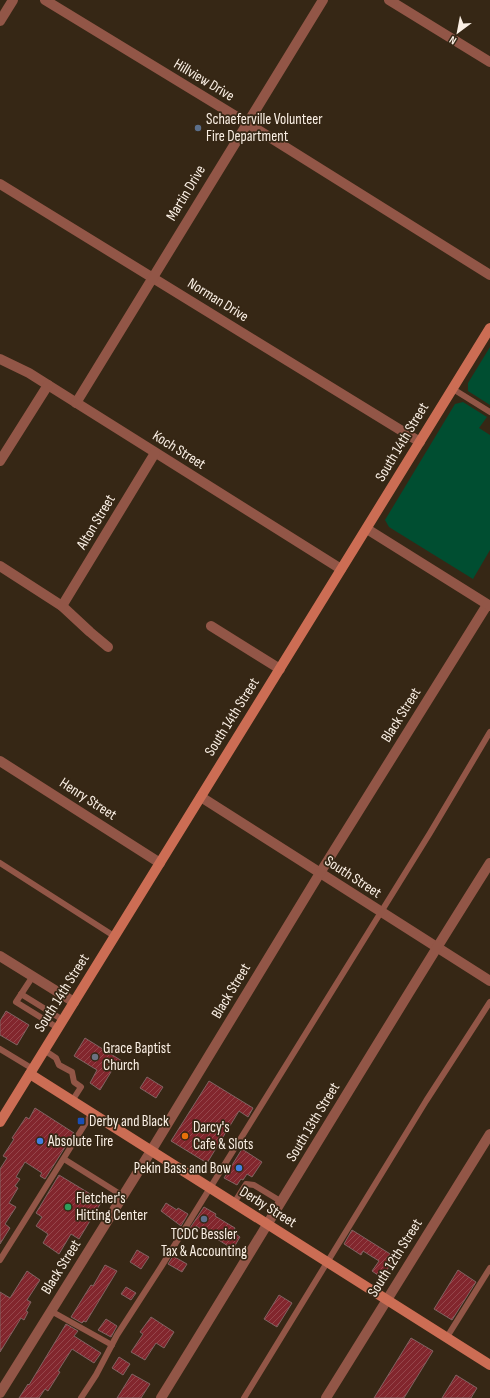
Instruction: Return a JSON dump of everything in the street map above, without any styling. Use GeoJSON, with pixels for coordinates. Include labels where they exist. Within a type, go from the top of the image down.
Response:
{"type":"FeatureCollection","features":[{"type":"Feature","properties":{"kind":"main road","name":"South 14th Street"},"geometry":{"type":"LineString","coordinates":[[0,1122],[490,328]]}},
{"type":"Feature","properties":{"kind":"main road","name":"Derby Street"},"geometry":{"type":"LineString","coordinates":[[31,1072],[72,1101],[490,1365]]}},
{"type":"Feature","properties":{"kind":"street"},"geometry":{"type":"LineString","coordinates":[[0,21],[13,0]]}},
{"type":"Feature","properties":{"kind":"street","name":"Hillview Drive"},"geometry":{"type":"LineString","coordinates":[[45,0],[247,123],[490,275]]}},
{"type":"Feature","properties":{"kind":"street","name":"Martin Drive"},"geometry":{"type":"LineString","coordinates":[[76,403],[323,0]]}},
{"type":"Feature","properties":{"kind":"street"},"geometry":{"type":"LineString","coordinates":[[389,0],[490,62]]}},
{"type":"Feature","properties":{"kind":"street","name":"Norman Drive"},"geometry":{"type":"LineString","coordinates":[[0,184],[420,442]]}},
{"type":"Feature","properties":{"kind":"street","name":"Koch Street"},"geometry":{"type":"LineString","coordinates":[[0,359],[29,373],[341,569]]}},
{"type":"Feature","properties":{"kind":"street"},"geometry":{"type":"LineString","coordinates":[[0,461],[48,385]]}},
{"type":"Feature","properties":{"kind":"street","name":"Alton Street"},"geometry":{"type":"LineString","coordinates":[[62,606],[155,453]]}},
{"type":"Feature","properties":{"kind":"street"},"geometry":{"type":"LineString","coordinates":[[367,529],[489,605]]}},
{"type":"Feature","properties":{"kind":"street"},"geometry":{"type":"LineString","coordinates":[[0,566],[62,606],[108,648]]}},
{"type":"Feature","properties":{"kind":"street","name":"Black Street"},"geometry":{"type":"LineString","coordinates":[[0,1393],[123,1196],[320,873],[489,605]]}},
{"type":"Feature","properties":{"kind":"street"},"geometry":{"type":"LineString","coordinates":[[211,626],[280,669]]}},
{"type":"Feature","properties":{"kind":"street","name":"Henry Street"},"geometry":{"type":"LineString","coordinates":[[0,760],[160,863]]}},
{"type":"Feature","properties":{"kind":"street","name":"South Street"},"geometry":{"type":"LineString","coordinates":[[201,797],[490,981]]}},
{"type":"Feature","properties":{"kind":"street","name":"South 13th Street"},"geometry":{"type":"LineString","coordinates":[[161,1398],[436,948],[490,863]]}},
{"type":"Feature","properties":{"kind":"street"},"geometry":{"type":"LineString","coordinates":[[0,956],[74,1002]]}},
{"type":"Feature","properties":{"kind":"street","name":"South 12th Street"},"geometry":{"type":"LineString","coordinates":[[326,1398],[490,1134]]}},
{"type":"Feature","properties":{"kind":"lane"},"geometry":{"type":"LineString","coordinates":[[452,389],[490,412]]}},
{"type":"Feature","properties":{"kind":"lane"},"geometry":{"type":"LineString","coordinates":[[81,1398],[96,1375],[112,1345],[430,833],[490,732]]}},
{"type":"Feature","properties":{"kind":"lane"},"geometry":{"type":"LineString","coordinates":[[0,863],[114,936]]}},
{"type":"Feature","properties":{"kind":"lane"},"geometry":{"type":"LineString","coordinates":[[32,976],[16,1002],[61,1024]]}},
{"type":"Feature","properties":{"kind":"lane"},"geometry":{"type":"LineString","coordinates":[[21,994],[61,1024]]}},
{"type":"Feature","properties":{"kind":"lane"},"geometry":{"type":"LineString","coordinates":[[244,1398],[426,1101],[490,1002]]}},
{"type":"Feature","properties":{"kind":"lane"},"geometry":{"type":"LineString","coordinates":[[0,1049],[31,1072]]}},
{"type":"Feature","properties":{"kind":"lane"},"geometry":{"type":"LineString","coordinates":[[44,1050],[56,1058],[59,1064],[72,1072],[74,1082],[81,1086],[72,1101]]}},
{"type":"Feature","properties":{"kind":"lane"},"geometry":{"type":"LineString","coordinates":[[0,1260],[92,1113]]}},
{"type":"Feature","properties":{"kind":"lane"},"geometry":{"type":"LineString","coordinates":[[64,1159],[123,1196]]}},
{"type":"Feature","properties":{"kind":"lane"},"geometry":{"type":"LineString","coordinates":[[234,1203],[246,1184],[254,1185],[282,1202]]}},
{"type":"Feature","properties":{"kind":"lane"},"geometry":{"type":"LineString","coordinates":[[447,1338],[490,1268]]}},
{"type":"Feature","properties":{"kind":"lane"},"geometry":{"type":"LineString","coordinates":[[51,1311],[112,1345]]}},
{"type":"Feature","properties":{"kind":"green space"},"geometry":{"type":"Polygon","coordinates":[[[490,347],[490,405],[468,391],[468,383],[490,347]]]}},
{"type":"Feature","properties":{"kind":"green space"},"geometry":{"type":"Polygon","coordinates":[[[463,402],[487,417],[479,428],[490,435],[490,550],[473,579],[389,527],[385,520],[455,404],[463,402]]]}},
{"type":"Feature","properties":{"kind":"building"},"geometry":{"type":"Polygon","coordinates":[[[6,1011],[29,1025],[17,1045],[0,1035],[0,1021],[6,1011]]]}},
{"type":"Feature","properties":{"kind":"building"},"geometry":{"type":"Polygon","coordinates":[[[85,1038],[122,1061],[117,1068],[114,1067],[100,1090],[90,1083],[97,1070],[74,1056],[85,1038]]]}},
{"type":"Feature","properties":{"kind":"building"},"geometry":{"type":"Polygon","coordinates":[[[147,1077],[163,1087],[156,1098],[140,1088],[147,1077]]]}},
{"type":"Feature","properties":{"kind":"building"},"geometry":{"type":"Polygon","coordinates":[[[209,1081],[253,1108],[248,1117],[239,1111],[207,1163],[171,1141],[209,1081]]]}},
{"type":"Feature","properties":{"kind":"building"},"geometry":{"type":"Polygon","coordinates":[[[35,1108],[74,1133],[45,1179],[40,1176],[42,1173],[25,1162],[16,1177],[20,1179],[15,1186],[18,1188],[9,1203],[16,1207],[5,1224],[10,1228],[0,1244],[0,1169],[7,1158],[3,1156],[14,1139],[12,1138],[26,1117],[29,1119],[35,1108]]]}},
{"type":"Feature","properties":{"kind":"building"},"geometry":{"type":"Polygon","coordinates":[[[242,1149],[262,1162],[252,1177],[247,1174],[237,1185],[224,1178],[242,1149]]]}},
{"type":"Feature","properties":{"kind":"building"},"geometry":{"type":"Polygon","coordinates":[[[59,1175],[102,1201],[79,1239],[71,1234],[59,1254],[43,1243],[48,1234],[36,1226],[42,1217],[36,1213],[59,1175]]]}},
{"type":"Feature","properties":{"kind":"building"},"geometry":{"type":"Polygon","coordinates":[[[166,1203],[177,1210],[178,1208],[188,1214],[181,1226],[161,1211],[166,1203]]]}},
{"type":"Feature","properties":{"kind":"building"},"geometry":{"type":"Polygon","coordinates":[[[204,1207],[216,1214],[215,1216],[235,1228],[233,1232],[240,1237],[233,1249],[196,1226],[193,1230],[190,1228],[204,1207]]]}},
{"type":"Feature","properties":{"kind":"building"},"geometry":{"type":"Polygon","coordinates":[[[352,1230],[395,1257],[382,1278],[372,1271],[379,1261],[363,1251],[361,1255],[344,1244],[352,1230]]]}},
{"type":"Feature","properties":{"kind":"building"},"geometry":{"type":"Polygon","coordinates":[[[137,1250],[149,1257],[141,1269],[130,1262],[137,1250]]]}},
{"type":"Feature","properties":{"kind":"building"},"geometry":{"type":"Polygon","coordinates":[[[173,1256],[187,1264],[182,1272],[168,1264],[173,1256]]]}},
{"type":"Feature","properties":{"kind":"building"},"geometry":{"type":"Polygon","coordinates":[[[105,1265],[117,1271],[86,1322],[84,1321],[82,1323],[71,1317],[91,1285],[93,1286],[105,1265]]]}},
{"type":"Feature","properties":{"kind":"building"},"geometry":{"type":"Polygon","coordinates":[[[458,1270],[476,1282],[452,1320],[434,1309],[458,1270]]]}},
{"type":"Feature","properties":{"kind":"building"},"geometry":{"type":"Polygon","coordinates":[[[27,1271],[40,1280],[27,1300],[31,1302],[26,1311],[28,1312],[24,1320],[21,1318],[0,1352],[0,1292],[10,1298],[27,1271]]]}},
{"type":"Feature","properties":{"kind":"building"},"geometry":{"type":"Polygon","coordinates":[[[126,1287],[136,1293],[131,1300],[121,1294],[126,1287]]]}},
{"type":"Feature","properties":{"kind":"building"},"geometry":{"type":"Polygon","coordinates":[[[279,1295],[292,1303],[277,1327],[264,1319],[279,1295]]]}},
{"type":"Feature","properties":{"kind":"building"},"geometry":{"type":"Polygon","coordinates":[[[151,1317],[174,1332],[164,1348],[156,1343],[145,1360],[131,1352],[143,1334],[140,1332],[151,1317]]]}},
{"type":"Feature","properties":{"kind":"building"},"geometry":{"type":"Polygon","coordinates":[[[106,1319],[117,1326],[111,1337],[98,1330],[106,1319]]]}},
{"type":"Feature","properties":{"kind":"building"},"geometry":{"type":"Polygon","coordinates":[[[66,1324],[78,1331],[74,1336],[101,1353],[94,1363],[72,1349],[58,1371],[60,1372],[48,1391],[45,1389],[39,1398],[19,1398],[28,1384],[29,1385],[66,1324]]]}},
{"type":"Feature","properties":{"kind":"building"},"geometry":{"type":"Polygon","coordinates":[[[411,1338],[433,1351],[404,1398],[374,1398],[411,1338]]]}},
{"type":"Feature","properties":{"kind":"building"},"geometry":{"type":"Polygon","coordinates":[[[119,1357],[130,1364],[123,1375],[112,1368],[119,1357]]]}},
{"type":"Feature","properties":{"kind":"building"},"geometry":{"type":"Polygon","coordinates":[[[132,1374],[150,1384],[141,1398],[117,1398],[132,1374]]]}},
{"type":"Feature","properties":{"kind":"building"},"geometry":{"type":"Polygon","coordinates":[[[456,1375],[477,1388],[471,1398],[442,1398],[456,1375]]]}},
{"type":"Feature","properties":{"kind":"place","name":"Schaeferville Volunteer Fire Department"},"geometry":{"type":"Point","coordinates":[198,128]}},
{"type":"Feature","properties":{"kind":"place","name":"Grace Baptist Church"},"geometry":{"type":"Point","coordinates":[95,1057]}},
{"type":"Feature","properties":{"kind":"place","name":"Derby and Black"},"geometry":{"type":"Point","coordinates":[81,1121]}},
{"type":"Feature","properties":{"kind":"place","name":"Darcy's Cafe & Slots"},"geometry":{"type":"Point","coordinates":[185,1136]}},
{"type":"Feature","properties":{"kind":"place","name":"Absolute Tire"},"geometry":{"type":"Point","coordinates":[40,1141]}},
{"type":"Feature","properties":{"kind":"place","name":"Pekin Bass and Bow"},"geometry":{"type":"Point","coordinates":[239,1168]}},
{"type":"Feature","properties":{"kind":"place","name":"Fletcher's Hitting Center"},"geometry":{"type":"Point","coordinates":[68,1207]}},
{"type":"Feature","properties":{"kind":"place","name":"TCDC Bessler Tax & Accounting"},"geometry":{"type":"Point","coordinates":[204,1219]}}]}
